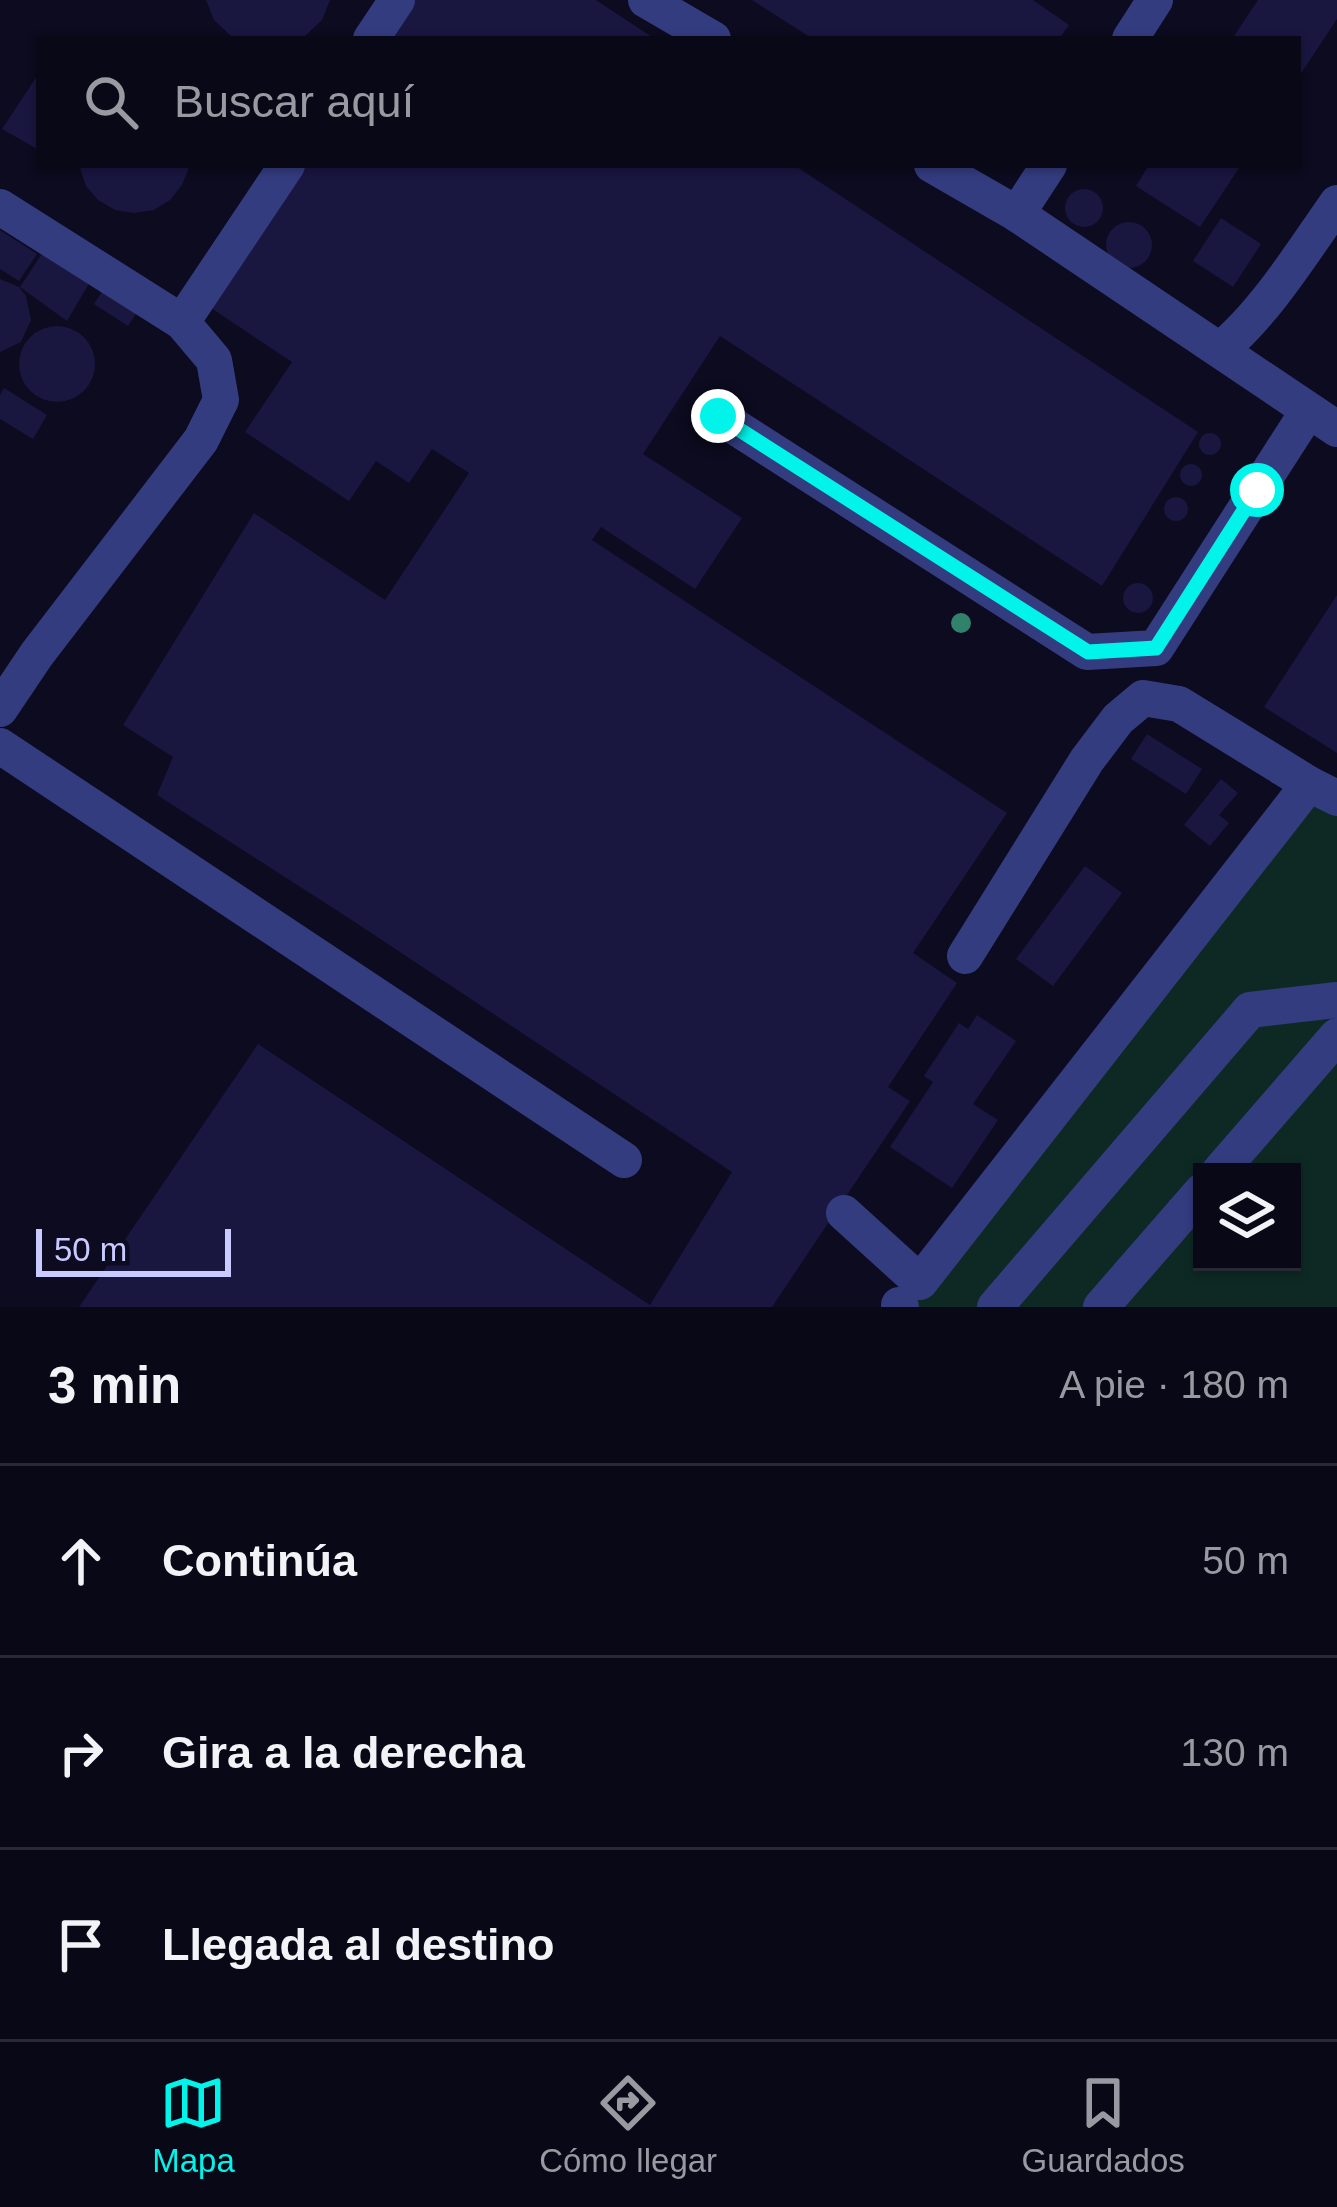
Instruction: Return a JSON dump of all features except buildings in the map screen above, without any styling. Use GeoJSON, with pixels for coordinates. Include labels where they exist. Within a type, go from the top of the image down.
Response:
{"type":"FeatureCollection","features":[{"type":"Feature","properties":{"kind":"lane"},"geometry":{"type":"LineString","coordinates":[[373,36],[398,0]]}},
{"type":"Feature","properties":{"kind":"lane"},"geometry":{"type":"LineString","coordinates":[[646,0],[708,36]]}},
{"type":"Feature","properties":{"kind":"lane"},"geometry":{"type":"LineString","coordinates":[[1131,36],[1148,2]]}},
{"type":"Feature","properties":{"kind":"lane"},"geometry":{"type":"LineString","coordinates":[[182,322],[285,168]]}},
{"type":"Feature","properties":{"kind":"lane"},"geometry":{"type":"LineString","coordinates":[[718,416],[1088,652],[1156,648],[1322,420],[1017,214],[937,168]]}},
{"type":"Feature","properties":{"kind":"lane"},"geometry":{"type":"LineString","coordinates":[[1017,214],[1047,168]]}},
{"type":"Feature","properties":{"kind":"lane"},"geometry":{"type":"LineString","coordinates":[[1221,349],[1237,336],[1337,203]]}},
{"type":"Feature","properties":{"kind":"lane"},"geometry":{"type":"LineString","coordinates":[[0,207],[182,322],[214,360],[220,400],[201,440],[0,709]]}},
{"type":"Feature","properties":{"kind":"lane"},"geometry":{"type":"LineString","coordinates":[[844,1213],[904,1300],[1323,791],[1179,704],[1142,698],[1118,719],[1087,760],[965,956]]}},
{"type":"Feature","properties":{"kind":"lane"},"geometry":{"type":"LineString","coordinates":[[0,746],[624,1160]]}},
{"type":"Feature","properties":{"kind":"lane"},"geometry":{"type":"LineString","coordinates":[[995,1307],[1250,1010],[1337,1000]]}},
{"type":"Feature","properties":{"kind":"lane"},"geometry":{"type":"LineString","coordinates":[[1227,1163],[1337,1036]]}},
{"type":"Feature","properties":{"kind":"lane"},"geometry":{"type":"LineString","coordinates":[[1101,1307],[1193,1201]]}},
{"type":"Feature","properties":{"kind":"green space"},"geometry":{"type":"Polygon","coordinates":[[[1322,795],[1337,800],[1337,1307],[881,1307],[1322,795]]]}},
{"type":"Feature","properties":{"kind":"route"},"geometry":{"type":"LineString","coordinates":[[718,416],[1088,652],[1156,648],[1257,490]]}}]}
